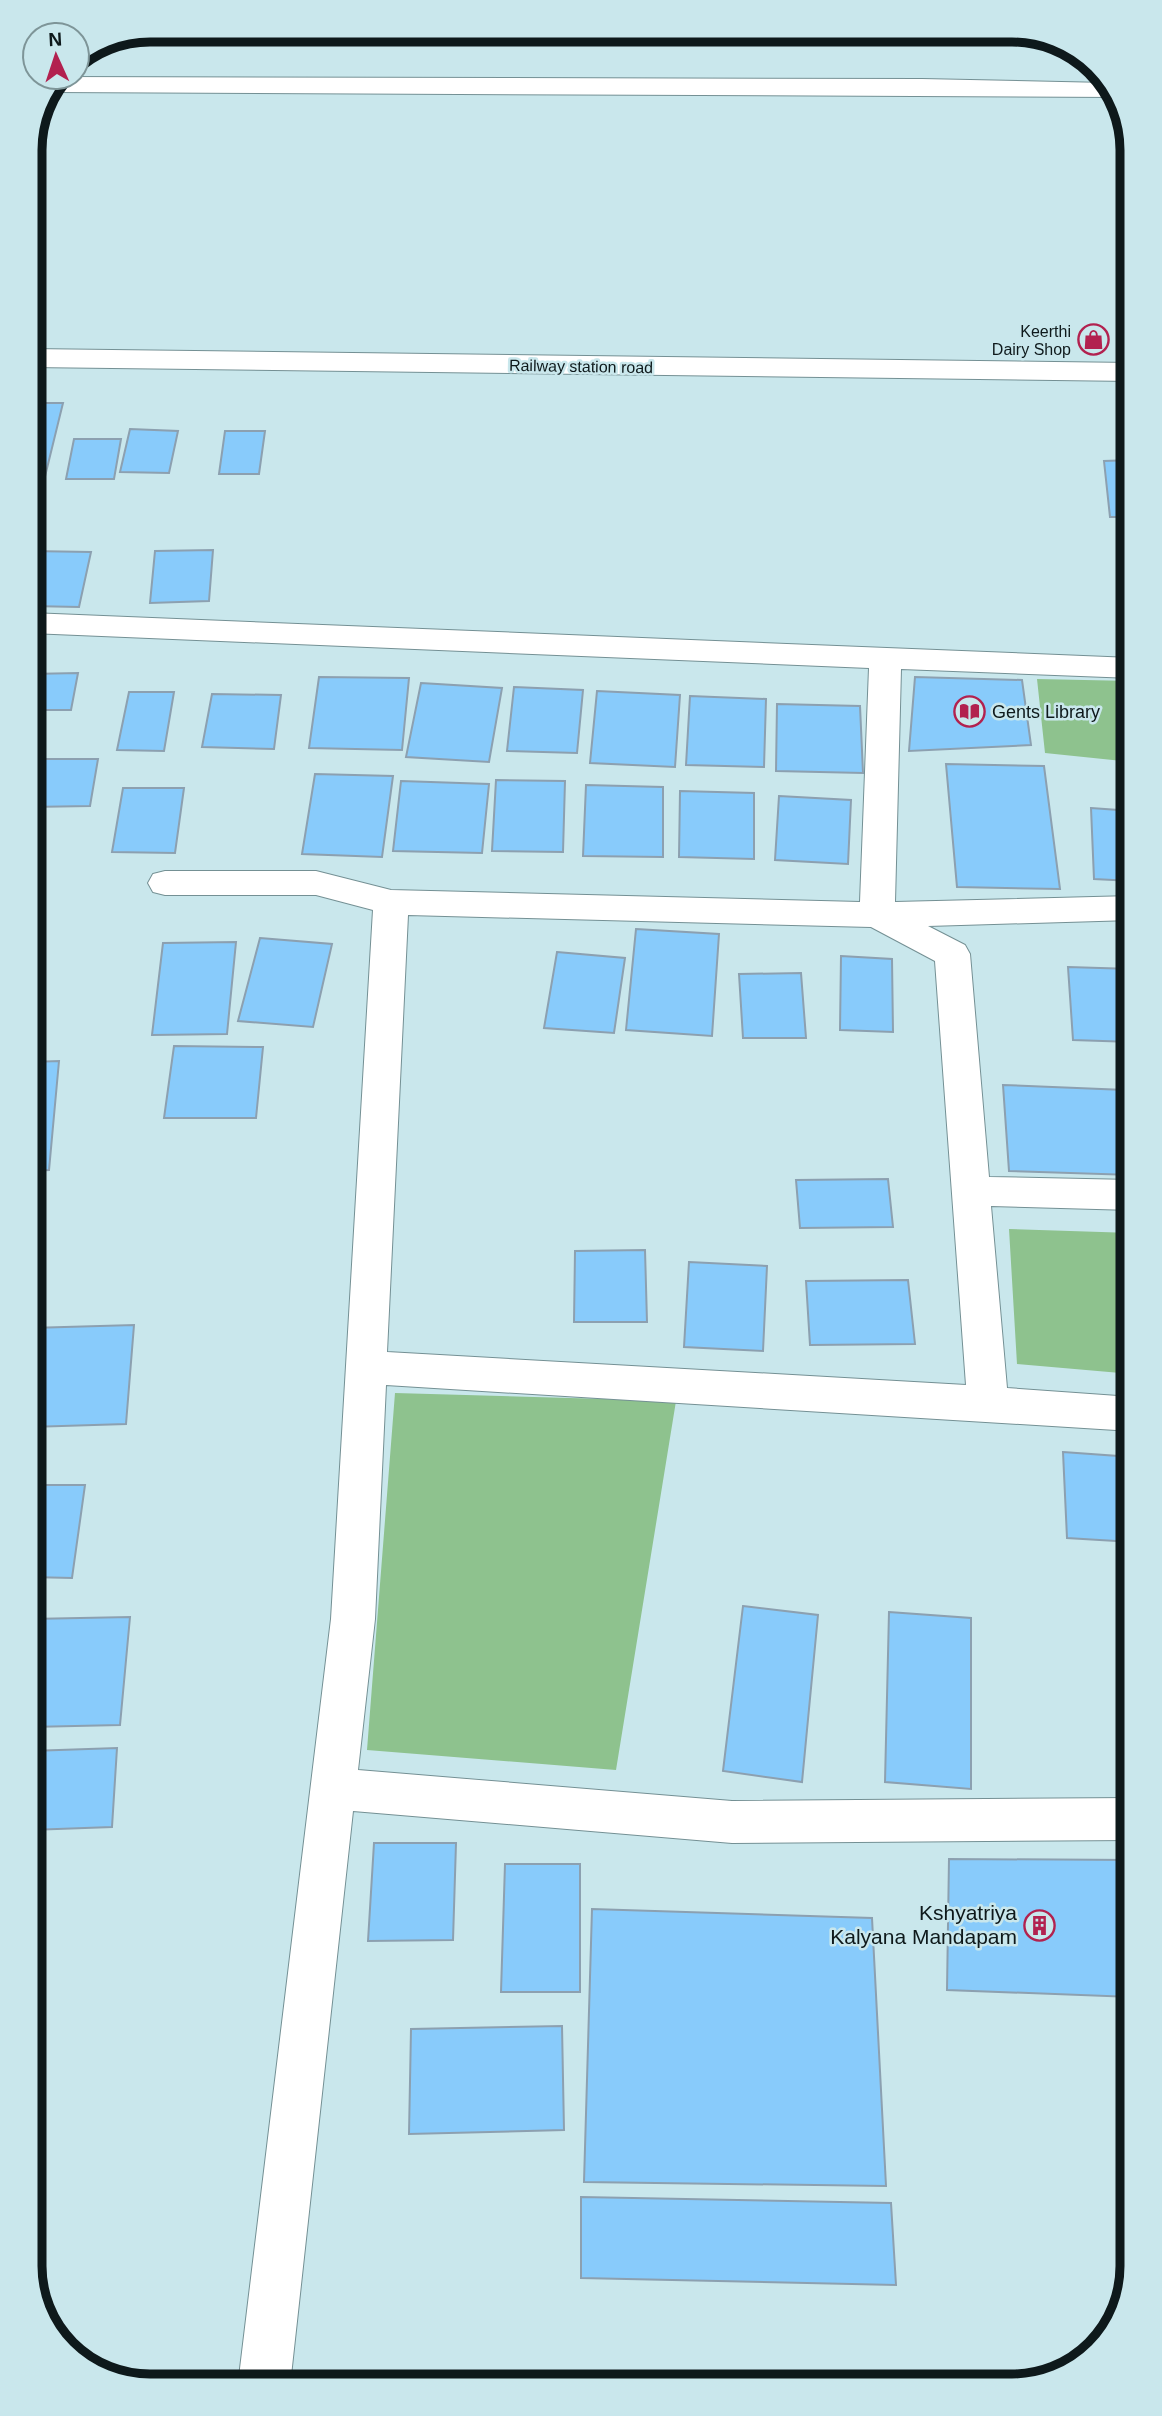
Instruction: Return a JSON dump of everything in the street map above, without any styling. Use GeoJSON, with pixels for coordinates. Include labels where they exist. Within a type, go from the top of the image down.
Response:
{"type":"FeatureCollection","features":[{"type":"Feature","properties":{"kind":"street"},"geometry":{"type":"LineString","coordinates":[[91,85],[894,87],[1102,91]]}},
{"type":"Feature","properties":{"kind":"street","name":"Railway station road"},"geometry":{"type":"LineString","coordinates":[[42,358],[1120,372]]}},
{"type":"Feature","properties":{"kind":"street"},"geometry":{"type":"LineString","coordinates":[[42,623],[1120,667]]}},
{"type":"Feature","properties":{"kind":"street"},"geometry":{"type":"LineString","coordinates":[[877,915],[885,657]]}},
{"type":"Feature","properties":{"kind":"street"},"geometry":{"type":"LineString","coordinates":[[165,883],[316,883],[391,902],[877,915],[1120,908]]}},
{"type":"Feature","properties":{"kind":"street"},"geometry":{"type":"LineString","coordinates":[[265,2374],[353,1619],[391,902]]}},
{"type":"Feature","properties":{"kind":"street"},"geometry":{"type":"LineString","coordinates":[[877,915],[952,954],[988,1403]]}},
{"type":"Feature","properties":{"kind":"street"},"geometry":{"type":"LineString","coordinates":[[971,1191],[1120,1195]]}},
{"type":"Feature","properties":{"kind":"street"},"geometry":{"type":"LineString","coordinates":[[366,1367],[1120,1413]]}},
{"type":"Feature","properties":{"kind":"street"},"geometry":{"type":"LineString","coordinates":[[334,1789],[732,1822],[1120,1819]]}},
{"type":"Feature","properties":{"kind":"green space"},"geometry":{"type":"Polygon","coordinates":[[[1037,679],[1120,681],[1120,761],[1045,753],[1037,679]]]}},
{"type":"Feature","properties":{"kind":"green space"},"geometry":{"type":"Polygon","coordinates":[[[1009,1229],[1120,1233],[1120,1373],[1017,1364],[1009,1229]]]}},
{"type":"Feature","properties":{"kind":"green space"},"geometry":{"type":"Polygon","coordinates":[[[395,1393],[676,1401],[616,1770],[367,1750],[395,1393]]]}},
{"type":"Feature","properties":{"kind":"building"},"geometry":{"type":"Polygon","coordinates":[[[42,403],[63,403],[42,489],[42,403]]]}},
{"type":"Feature","properties":{"kind":"building"},"geometry":{"type":"Polygon","coordinates":[[[130,429],[178,431],[169,473],[120,472],[130,429]]]}},
{"type":"Feature","properties":{"kind":"building"},"geometry":{"type":"Polygon","coordinates":[[[225,431],[265,431],[259,474],[219,474],[225,431]]]}},
{"type":"Feature","properties":{"kind":"building"},"geometry":{"type":"Polygon","coordinates":[[[74,439],[121,439],[114,479],[66,479],[74,439]]]}},
{"type":"Feature","properties":{"kind":"building"},"geometry":{"type":"Polygon","coordinates":[[[1120,460],[1120,517],[1110,517],[1104,461],[1120,460]]]}},
{"type":"Feature","properties":{"kind":"building"},"geometry":{"type":"Polygon","coordinates":[[[213,550],[209,601],[150,603],[155,551],[213,550]]]}},
{"type":"Feature","properties":{"kind":"building"},"geometry":{"type":"Polygon","coordinates":[[[42,551],[91,552],[79,607],[42,606],[42,551]]]}},
{"type":"Feature","properties":{"kind":"building"},"geometry":{"type":"Polygon","coordinates":[[[78,673],[71,710],[42,710],[42,674],[78,673]]]}},
{"type":"Feature","properties":{"kind":"building"},"geometry":{"type":"Polygon","coordinates":[[[319,677],[409,678],[402,750],[309,748],[319,677]]]}},
{"type":"Feature","properties":{"kind":"building","name":"Gents Library"},"geometry":{"type":"Polygon","coordinates":[[[915,677],[1022,680],[1031,745],[909,751],[915,677]]]}},
{"type":"Feature","properties":{"kind":"building"},"geometry":{"type":"Polygon","coordinates":[[[421,683],[502,688],[489,762],[406,757],[421,683]]]}},
{"type":"Feature","properties":{"kind":"building"},"geometry":{"type":"Polygon","coordinates":[[[514,687],[583,690],[577,753],[507,751],[514,687]]]}},
{"type":"Feature","properties":{"kind":"building"},"geometry":{"type":"Polygon","coordinates":[[[597,691],[680,695],[675,767],[590,763],[597,691]]]}},
{"type":"Feature","properties":{"kind":"building"},"geometry":{"type":"Polygon","coordinates":[[[129,692],[174,692],[164,751],[117,750],[129,692]]]}},
{"type":"Feature","properties":{"kind":"building"},"geometry":{"type":"Polygon","coordinates":[[[212,694],[281,695],[274,749],[202,747],[212,694]]]}},
{"type":"Feature","properties":{"kind":"building"},"geometry":{"type":"Polygon","coordinates":[[[690,696],[766,699],[764,767],[686,765],[690,696]]]}},
{"type":"Feature","properties":{"kind":"building"},"geometry":{"type":"Polygon","coordinates":[[[777,704],[860,706],[863,773],[776,771],[777,704]]]}},
{"type":"Feature","properties":{"kind":"building"},"geometry":{"type":"Polygon","coordinates":[[[42,759],[98,759],[90,806],[42,807],[42,759]]]}},
{"type":"Feature","properties":{"kind":"building"},"geometry":{"type":"Polygon","coordinates":[[[946,764],[1044,766],[1060,889],[957,887],[946,764]]]}},
{"type":"Feature","properties":{"kind":"building"},"geometry":{"type":"Polygon","coordinates":[[[315,774],[393,776],[382,857],[302,854],[315,774]]]}},
{"type":"Feature","properties":{"kind":"building"},"geometry":{"type":"Polygon","coordinates":[[[496,780],[565,781],[563,852],[492,851],[496,780]]]}},
{"type":"Feature","properties":{"kind":"building"},"geometry":{"type":"Polygon","coordinates":[[[401,781],[489,784],[482,853],[393,851],[401,781]]]}},
{"type":"Feature","properties":{"kind":"building"},"geometry":{"type":"Polygon","coordinates":[[[586,785],[663,787],[663,857],[583,856],[586,785]]]}},
{"type":"Feature","properties":{"kind":"building"},"geometry":{"type":"Polygon","coordinates":[[[123,788],[184,788],[175,853],[112,852],[123,788]]]}},
{"type":"Feature","properties":{"kind":"building"},"geometry":{"type":"Polygon","coordinates":[[[680,791],[754,793],[754,859],[679,857],[680,791]]]}},
{"type":"Feature","properties":{"kind":"building"},"geometry":{"type":"Polygon","coordinates":[[[779,796],[851,800],[848,864],[775,860],[779,796]]]}},
{"type":"Feature","properties":{"kind":"building"},"geometry":{"type":"Polygon","coordinates":[[[1091,808],[1120,810],[1120,880],[1094,879],[1091,808]]]}},
{"type":"Feature","properties":{"kind":"building"},"geometry":{"type":"Polygon","coordinates":[[[636,929],[719,934],[712,1036],[626,1030],[636,929]]]}},
{"type":"Feature","properties":{"kind":"building"},"geometry":{"type":"Polygon","coordinates":[[[260,938],[332,944],[313,1027],[238,1021],[260,938]]]}},
{"type":"Feature","properties":{"kind":"building"},"geometry":{"type":"Polygon","coordinates":[[[236,942],[227,1034],[152,1035],[163,943],[236,942]]]}},
{"type":"Feature","properties":{"kind":"building"},"geometry":{"type":"Polygon","coordinates":[[[557,952],[625,958],[614,1033],[544,1028],[557,952]]]}},
{"type":"Feature","properties":{"kind":"building"},"geometry":{"type":"Polygon","coordinates":[[[841,956],[892,959],[893,1032],[840,1030],[841,956]]]}},
{"type":"Feature","properties":{"kind":"building"},"geometry":{"type":"Polygon","coordinates":[[[1068,967],[1120,969],[1120,1042],[1073,1040],[1068,967]]]}},
{"type":"Feature","properties":{"kind":"building"},"geometry":{"type":"Polygon","coordinates":[[[801,973],[806,1038],[743,1038],[739,974],[801,973]]]}},
{"type":"Feature","properties":{"kind":"building"},"geometry":{"type":"Polygon","coordinates":[[[174,1046],[263,1047],[256,1118],[164,1118],[174,1046]]]}},
{"type":"Feature","properties":{"kind":"building"},"geometry":{"type":"Polygon","coordinates":[[[59,1061],[49,1170],[42,1170],[42,1062],[59,1061]]]}},
{"type":"Feature","properties":{"kind":"building"},"geometry":{"type":"Polygon","coordinates":[[[1003,1085],[1120,1090],[1120,1175],[1009,1171],[1003,1085]]]}},
{"type":"Feature","properties":{"kind":"building"},"geometry":{"type":"Polygon","coordinates":[[[888,1179],[893,1227],[800,1228],[796,1180],[888,1179]]]}},
{"type":"Feature","properties":{"kind":"building"},"geometry":{"type":"Polygon","coordinates":[[[645,1250],[647,1322],[574,1322],[575,1251],[645,1250]]]}},
{"type":"Feature","properties":{"kind":"building"},"geometry":{"type":"Polygon","coordinates":[[[689,1262],[767,1266],[763,1351],[684,1347],[689,1262]]]}},
{"type":"Feature","properties":{"kind":"building"},"geometry":{"type":"Polygon","coordinates":[[[908,1280],[915,1344],[810,1345],[806,1281],[908,1280]]]}},
{"type":"Feature","properties":{"kind":"building"},"geometry":{"type":"Polygon","coordinates":[[[134,1325],[126,1424],[42,1427],[42,1328],[134,1325]]]}},
{"type":"Feature","properties":{"kind":"building"},"geometry":{"type":"Polygon","coordinates":[[[1063,1452],[1120,1456],[1120,1541],[1067,1538],[1063,1452]]]}},
{"type":"Feature","properties":{"kind":"building"},"geometry":{"type":"Polygon","coordinates":[[[42,1485],[85,1485],[72,1578],[42,1577],[42,1485]]]}},
{"type":"Feature","properties":{"kind":"building"},"geometry":{"type":"Polygon","coordinates":[[[743,1606],[818,1615],[802,1782],[723,1771],[743,1606]]]}},
{"type":"Feature","properties":{"kind":"building"},"geometry":{"type":"Polygon","coordinates":[[[889,1612],[971,1618],[971,1789],[885,1782],[889,1612]]]}},
{"type":"Feature","properties":{"kind":"building"},"geometry":{"type":"Polygon","coordinates":[[[130,1617],[120,1725],[42,1727],[42,1619],[130,1617]]]}},
{"type":"Feature","properties":{"kind":"building"},"geometry":{"type":"Polygon","coordinates":[[[117,1748],[112,1827],[42,1830],[42,1751],[117,1748]]]}},
{"type":"Feature","properties":{"kind":"building"},"geometry":{"type":"Polygon","coordinates":[[[374,1843],[456,1843],[453,1940],[368,1941],[374,1843]]]}},
{"type":"Feature","properties":{"kind":"building","name":"Kshyatriya Kalyana Mandapam"},"geometry":{"type":"Polygon","coordinates":[[[949,1859],[1120,1860],[1120,1997],[947,1990],[949,1859]]]}},
{"type":"Feature","properties":{"kind":"building"},"geometry":{"type":"Polygon","coordinates":[[[505,1864],[580,1864],[580,1992],[501,1992],[505,1864]]]}},
{"type":"Feature","properties":{"kind":"building"},"geometry":{"type":"Polygon","coordinates":[[[592,1909],[872,1918],[886,2186],[584,2182],[592,1909]]]}},
{"type":"Feature","properties":{"kind":"building"},"geometry":{"type":"Polygon","coordinates":[[[562,2026],[564,2130],[409,2134],[411,2029],[562,2026]]]}},
{"type":"Feature","properties":{"kind":"building"},"geometry":{"type":"Polygon","coordinates":[[[581,2197],[891,2203],[896,2285],[581,2278],[581,2197]]]}},
{"type":"Feature","properties":{"kind":"place","name":"Keerthi Dairy Shop"},"geometry":{"type":"Point","coordinates":[1094,340]}},
{"type":"Feature","properties":{"kind":"place","name":"Gents Library"},"geometry":{"type":"Point","coordinates":[969,712]}},
{"type":"Feature","properties":{"kind":"place","name":"Kshyatriya Kalyana Mandapam"},"geometry":{"type":"Point","coordinates":[1040,1925]}}]}
